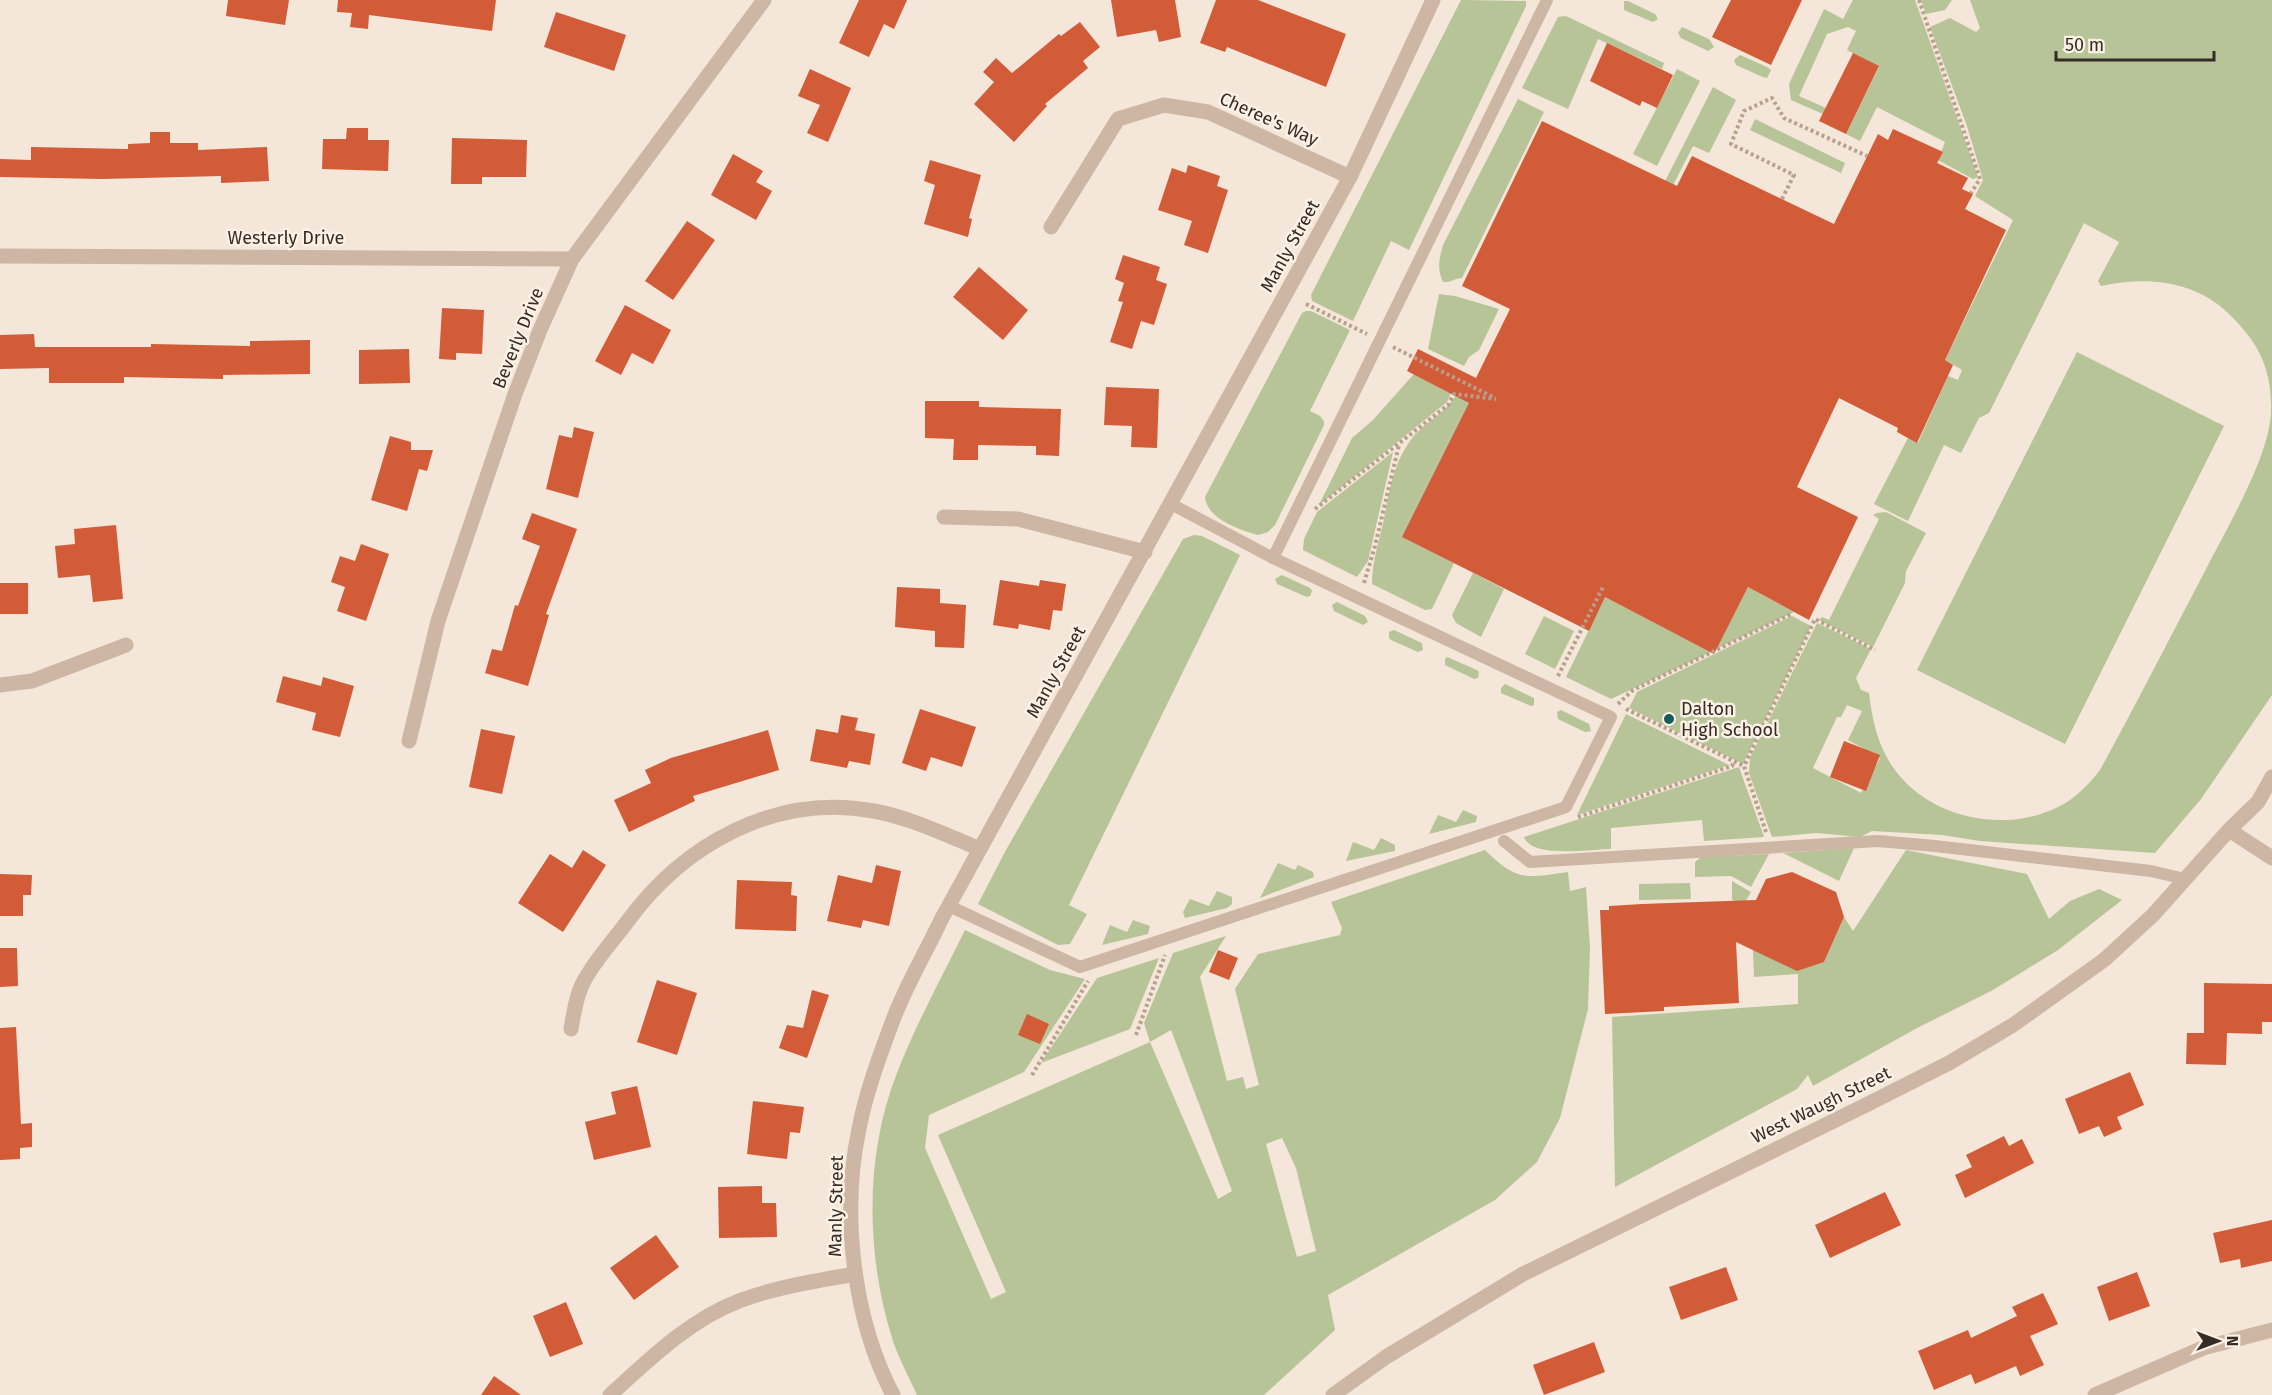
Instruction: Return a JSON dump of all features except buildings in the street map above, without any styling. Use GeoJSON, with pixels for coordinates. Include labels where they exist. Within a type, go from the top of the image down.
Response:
{"type":"FeatureCollection","features":[{"type":"Feature","properties":{"kind":"street","name":"Beverly Drive"},"geometry":{"type":"LineString","coordinates":[[409,741],[438,621],[515,394],[540,330],[572,259],[764,0]]}},
{"type":"Feature","properties":{"kind":"street","name":"Manly Street"},"geometry":{"type":"LineString","coordinates":[[893,1395],[880,1370],[855,1274],[852,1236],[852,1176],[859,1129],[873,1077],[894,1018],[949,906],[1350,177],[1433,0]]}},
{"type":"Feature","properties":{"kind":"street","name":"Cheree's Way"},"geometry":{"type":"LineString","coordinates":[[1051,227],[1118,119],[1164,105],[1208,112],[1350,177]]}},
{"type":"Feature","properties":{"kind":"street","name":"Westerly Drive"},"geometry":{"type":"LineString","coordinates":[[0,256],[572,259]]}},
{"type":"Feature","properties":{"kind":"street"},"geometry":{"type":"LineString","coordinates":[[944,516],[1018,519],[1145,552]]}},
{"type":"Feature","properties":{"kind":"street"},"geometry":{"type":"LineString","coordinates":[[0,685],[32,681],[126,645]]}},
{"type":"Feature","properties":{"kind":"street","name":"West Waugh Street"},"geometry":{"type":"LineString","coordinates":[[1333,1395],[1386,1357],[1523,1274],[1949,1063],[2013,1025],[2104,960],[2153,915],[2229,830],[2258,802],[2272,777]]}},
{"type":"Feature","properties":{"kind":"street"},"geometry":{"type":"LineString","coordinates":[[571,1029],[575,1004],[584,981],[642,901],[672,870],[709,844],[751,823],[795,809],[838,808],[873,811],[918,824],[980,849]]}},
{"type":"Feature","properties":{"kind":"street"},"geometry":{"type":"LineString","coordinates":[[2229,830],[2272,858]]}},
{"type":"Feature","properties":{"kind":"street"},"geometry":{"type":"LineString","coordinates":[[610,1395],[662,1348],[695,1324],[738,1301],[800,1284],[855,1274]]}},
{"type":"Feature","properties":{"kind":"street"},"geometry":{"type":"LineString","coordinates":[[2103,1393],[2203,1348],[2272,1330]]}},
{"type":"Feature","properties":{"kind":"lane"},"geometry":{"type":"LineString","coordinates":[[1273,558],[1547,0]]}},
{"type":"Feature","properties":{"kind":"lane"},"geometry":{"type":"LineString","coordinates":[[949,906],[1080,967],[1566,807],[1611,717],[1273,558],[1171,504]]}},
{"type":"Feature","properties":{"kind":"lane"},"geometry":{"type":"LineString","coordinates":[[1504,841],[1530,862],[1878,841],[2151,870],[2185,879]]}},
{"type":"Feature","properties":{"kind":"path"},"geometry":{"type":"LineString","coordinates":[[1919,0],[1980,179],[1971,193]]}},
{"type":"Feature","properties":{"kind":"path"},"geometry":{"type":"LineString","coordinates":[[1782,199],[1794,175],[1731,144],[1744,111],[1772,98],[1785,118],[1867,156]]}},
{"type":"Feature","properties":{"kind":"path"},"geometry":{"type":"LineString","coordinates":[[1306,304],[1496,399],[1454,394],[1448,405],[1314,510]]}},
{"type":"Feature","properties":{"kind":"path"},"geometry":{"type":"LineString","coordinates":[[1355,579],[1365,583],[1399,445]]}},
{"type":"Feature","properties":{"kind":"path"},"geometry":{"type":"LineString","coordinates":[[1564,681],[1558,677],[1604,585]]}},
{"type":"Feature","properties":{"kind":"path"},"geometry":{"type":"LineString","coordinates":[[1744,766],[1617,705],[1634,690],[1791,614]]}},
{"type":"Feature","properties":{"kind":"path"},"geometry":{"type":"LineString","coordinates":[[1767,834],[1744,766],[1815,619],[1875,650]]}},
{"type":"Feature","properties":{"kind":"path"},"geometry":{"type":"LineString","coordinates":[[1154,959],[1164,956]]}},
{"type":"Feature","properties":{"kind":"path"},"geometry":{"type":"LineString","coordinates":[[1032,1075],[1090,978]]}},
{"type":"Feature","properties":{"kind":"green space"},"geometry":{"type":"Polygon","coordinates":[[[1461,0],[1526,1],[1526,6],[1409,250],[1391,241],[1353,321],[1312,301],[1311,295],[1461,0]]]}},
{"type":"Feature","properties":{"kind":"green space"},"geometry":{"type":"Polygon","coordinates":[[[1853,0],[1915,0],[1978,177],[1973,179],[1938,160],[1945,142],[1877,107],[1860,141],[1846,134],[1879,67],[1847,50],[1856,31],[1848,27],[1827,34],[1799,96],[1826,108],[1823,114],[1791,100],[1789,84],[1824,9],[1843,19],[1853,0]]]}},
{"type":"Feature","properties":{"kind":"green space"},"geometry":{"type":"Polygon","coordinates":[[[1921,0],[1952,0],[1945,10],[1926,14],[1921,0]]]}},
{"type":"Feature","properties":{"kind":"green space"},"geometry":{"type":"Polygon","coordinates":[[[1970,0],[2272,0],[2272,695],[2201,799],[2155,853],[1872,831],[1860,837],[1816,833],[1772,837],[1749,773],[1750,758],[1817,623],[1871,649],[1856,678],[1861,690],[1869,693],[1882,749],[1907,784],[1925,798],[1946,809],[1991,820],[2038,815],[2066,803],[2082,790],[2100,770],[2234,515],[2263,449],[2269,428],[2271,395],[2266,369],[2248,335],[2216,303],[2185,288],[2135,281],[2101,286],[2098,281],[2119,242],[2084,223],[1989,413],[1979,418],[1961,453],[1944,445],[1908,521],[1874,504],[1908,438],[1918,443],[1948,376],[1958,380],[1962,370],[1945,360],[2013,220],[1975,196],[1983,180],[1967,126],[1930,27],[1950,18],[1976,32],[1980,28],[1970,0]],[[1847,705],[1841,717],[1837,717],[1813,768],[1861,793],[1880,758],[1848,740],[1862,711],[1847,705]]]}},
{"type":"Feature","properties":{"kind":"green space"},"geometry":{"type":"Polygon","coordinates":[[[1624,1],[1655,14],[1658,19],[1653,22],[1624,10],[1624,1]]]}},
{"type":"Feature","properties":{"kind":"green space"},"geometry":{"type":"Polygon","coordinates":[[[1566,16],[1664,63],[1662,69],[1598,39],[1568,109],[1522,88],[1558,17],[1566,16]]]}},
{"type":"Feature","properties":{"kind":"green space"},"geometry":{"type":"Polygon","coordinates":[[[1682,27],[1709,39],[1714,47],[1708,51],[1681,38],[1678,33],[1682,27]]]}},
{"type":"Feature","properties":{"kind":"green space"},"geometry":{"type":"Polygon","coordinates":[[[1740,55],[1771,70],[1767,78],[1736,65],[1734,60],[1740,55]]]}},
{"type":"Feature","properties":{"kind":"green space"},"geometry":{"type":"Polygon","coordinates":[[[1677,69],[1700,81],[1657,166],[1633,154],[1677,69]]]}},
{"type":"Feature","properties":{"kind":"green space"},"geometry":{"type":"Polygon","coordinates":[[[1713,87],[1736,100],[1709,153],[1693,146],[1666,199],[1658,195],[1713,87]]]}},
{"type":"Feature","properties":{"kind":"green space"},"geometry":{"type":"Polygon","coordinates":[[[1518,99],[1544,112],[1462,278],[1443,282],[1439,264],[1443,245],[1518,99]]]}},
{"type":"Feature","properties":{"kind":"green space"},"geometry":{"type":"Polygon","coordinates":[[[1755,119],[1845,163],[1841,173],[1750,130],[1755,119]]]}},
{"type":"Feature","properties":{"kind":"green space"},"geometry":{"type":"Polygon","coordinates":[[[1439,294],[1455,296],[1499,309],[1479,350],[1469,357],[1464,366],[1428,349],[1439,294]]]}},
{"type":"Feature","properties":{"kind":"green space"},"geometry":{"type":"Polygon","coordinates":[[[1311,311],[1350,330],[1310,411],[1320,416],[1324,425],[1275,525],[1268,532],[1258,535],[1234,527],[1218,517],[1207,505],[1205,497],[1302,313],[1311,311]]]}},
{"type":"Feature","properties":{"kind":"green space"},"geometry":{"type":"Polygon","coordinates":[[[2077,352],[2224,426],[2065,744],[1917,670],[2077,352]]]}},
{"type":"Feature","properties":{"kind":"green space"},"geometry":{"type":"Polygon","coordinates":[[[1414,374],[1451,393],[1447,402],[1319,505],[1352,438],[1373,420],[1414,374]]]}},
{"type":"Feature","properties":{"kind":"green space"},"geometry":{"type":"Polygon","coordinates":[[[1456,395],[1490,412],[1403,537],[1454,563],[1432,609],[1425,610],[1372,584],[1373,569],[1390,490],[1401,457],[1413,437],[1452,402],[1456,395]]]}},
{"type":"Feature","properties":{"kind":"green space"},"geometry":{"type":"Polygon","coordinates":[[[1393,452],[1368,561],[1357,577],[1303,550],[1304,539],[1317,512],[1393,452]]]}},
{"type":"Feature","properties":{"kind":"green space"},"geometry":{"type":"Polygon","coordinates":[[[1886,512],[1926,533],[1906,571],[1905,583],[1873,647],[1819,620],[1822,617],[1829,620],[1879,519],[1873,515],[1886,512]]]}},
{"type":"Feature","properties":{"kind":"green space"},"geometry":{"type":"Polygon","coordinates":[[[1194,535],[1202,536],[1240,555],[1069,905],[1087,914],[1070,944],[1058,945],[978,904],[1006,850],[1183,539],[1194,535]]]}},
{"type":"Feature","properties":{"kind":"green space"},"geometry":{"type":"Polygon","coordinates":[[[1473,573],[1504,589],[1481,637],[1456,623],[1452,615],[1473,573]]]}},
{"type":"Feature","properties":{"kind":"green space"},"geometry":{"type":"Polygon","coordinates":[[[1282,575],[1310,588],[1312,591],[1310,596],[1307,597],[1277,584],[1275,579],[1282,575]]]}},
{"type":"Feature","properties":{"kind":"green space"},"geometry":{"type":"Polygon","coordinates":[[[1748,587],[1794,612],[1716,649],[1748,587]]]}},
{"type":"Feature","properties":{"kind":"green space"},"geometry":{"type":"Polygon","coordinates":[[[1605,597],[1711,652],[1611,699],[1566,677],[1605,597]]]}},
{"type":"Feature","properties":{"kind":"green space"},"geometry":{"type":"Polygon","coordinates":[[[1337,602],[1365,616],[1368,622],[1363,625],[1334,611],[1332,605],[1337,602]]]}},
{"type":"Feature","properties":{"kind":"green space"},"geometry":{"type":"Polygon","coordinates":[[[1544,616],[1574,631],[1555,669],[1525,654],[1544,616]]]}},
{"type":"Feature","properties":{"kind":"green space"},"geometry":{"type":"Polygon","coordinates":[[[1792,616],[1811,626],[1743,764],[1629,708],[1637,692],[1792,616]]]}},
{"type":"Feature","properties":{"kind":"green space"},"geometry":{"type":"Polygon","coordinates":[[[1394,630],[1422,643],[1423,650],[1418,652],[1391,640],[1389,632],[1394,630]]]}},
{"type":"Feature","properties":{"kind":"green space"},"geometry":{"type":"Polygon","coordinates":[[[1447,657],[1477,670],[1478,678],[1474,679],[1445,665],[1447,657]]]}},
{"type":"Feature","properties":{"kind":"green space"},"geometry":{"type":"Polygon","coordinates":[[[1505,684],[1534,698],[1534,705],[1531,706],[1501,693],[1501,688],[1505,684]]]}},
{"type":"Feature","properties":{"kind":"green space"},"geometry":{"type":"Polygon","coordinates":[[[1561,710],[1589,724],[1591,731],[1585,732],[1558,719],[1557,712],[1561,710]]]}},
{"type":"Feature","properties":{"kind":"green space"},"geometry":{"type":"Polygon","coordinates":[[[1626,714],[1729,765],[1577,815],[1626,714]]]}},
{"type":"Feature","properties":{"kind":"green space"},"geometry":{"type":"Polygon","coordinates":[[[1739,767],[1764,837],[1704,841],[1702,820],[1611,828],[1611,849],[1550,850],[1529,844],[1524,837],[1739,767]]]}},
{"type":"Feature","properties":{"kind":"green space"},"geometry":{"type":"Polygon","coordinates":[[[1463,810],[1477,816],[1476,822],[1429,834],[1438,815],[1456,822],[1463,810]]]}},
{"type":"Feature","properties":{"kind":"green space"},"geometry":{"type":"Polygon","coordinates":[[[1381,838],[1395,845],[1395,851],[1346,861],[1353,842],[1374,850],[1381,838]]]}},
{"type":"Feature","properties":{"kind":"green space"},"geometry":{"type":"Polygon","coordinates":[[[1854,848],[1839,881],[1783,853],[1854,848]]]}},
{"type":"Feature","properties":{"kind":"green space"},"geometry":{"type":"Polygon","coordinates":[[[1485,850],[1514,873],[1542,876],[1568,872],[1570,891],[1586,887],[1590,948],[1588,1009],[1560,1118],[1537,1162],[1495,1200],[1328,1295],[1335,1330],[1264,1395],[917,1395],[893,1341],[884,1309],[874,1241],[874,1172],[886,1105],[897,1073],[965,930],[1050,970],[1085,979],[1024,1072],[929,1115],[925,1148],[991,1299],[1006,1292],[938,1135],[1150,1042],[1144,1023],[1173,953],[1226,936],[1200,977],[1227,1081],[1243,1077],[1246,1089],[1259,1085],[1235,989],[1258,954],[1340,935],[1342,928],[1331,902],[1485,850]],[[1171,1030],[1150,1042],[1218,1199],[1232,1191],[1171,1030]],[[1282,1138],[1266,1144],[1297,1257],[1316,1251],[1296,1168],[1282,1138]]]}},
{"type":"Feature","properties":{"kind":"green space"},"geometry":{"type":"Polygon","coordinates":[[[1906,850],[2027,874],[2049,919],[2070,901],[2099,889],[2122,900],[2058,950],[1993,990],[1917,1028],[1813,1086],[1808,1075],[1797,1089],[1615,1187],[1612,1017],[1798,1004],[1798,974],[1754,977],[1753,950],[1824,962],[1844,917],[1853,931],[1906,850]]]}},
{"type":"Feature","properties":{"kind":"green space"},"geometry":{"type":"Polygon","coordinates":[[[1769,854],[1751,887],[1731,876],[1695,877],[1695,862],[1701,857],[1769,854]]]}},
{"type":"Feature","properties":{"kind":"green space"},"geometry":{"type":"Polygon","coordinates":[[[1278,863],[1295,870],[1298,865],[1313,872],[1314,877],[1260,898],[1278,863]]]}},
{"type":"Feature","properties":{"kind":"green space"},"geometry":{"type":"Polygon","coordinates":[[[1732,881],[1751,892],[1735,920],[1734,900],[1732,900],[1732,881]]]}},
{"type":"Feature","properties":{"kind":"green space"},"geometry":{"type":"Polygon","coordinates":[[[1690,883],[1691,899],[1639,900],[1639,884],[1690,883]]]}},
{"type":"Feature","properties":{"kind":"green space"},"geometry":{"type":"Polygon","coordinates":[[[1217,891],[1232,897],[1232,904],[1227,908],[1185,918],[1183,912],[1190,899],[1209,906],[1217,891]]]}},
{"type":"Feature","properties":{"kind":"green space"},"geometry":{"type":"Polygon","coordinates":[[[1133,920],[1150,926],[1148,934],[1102,945],[1110,925],[1127,932],[1133,920]]]}},
{"type":"Feature","properties":{"kind":"green space"},"geometry":{"type":"Polygon","coordinates":[[[1159,958],[1130,1029],[1041,1063],[1097,978],[1159,958]]]}},
{"type":"Feature","properties":{"kind":"place","name":"Dalton High School"},"geometry":{"type":"Point","coordinates":[1669,719]}}]}
